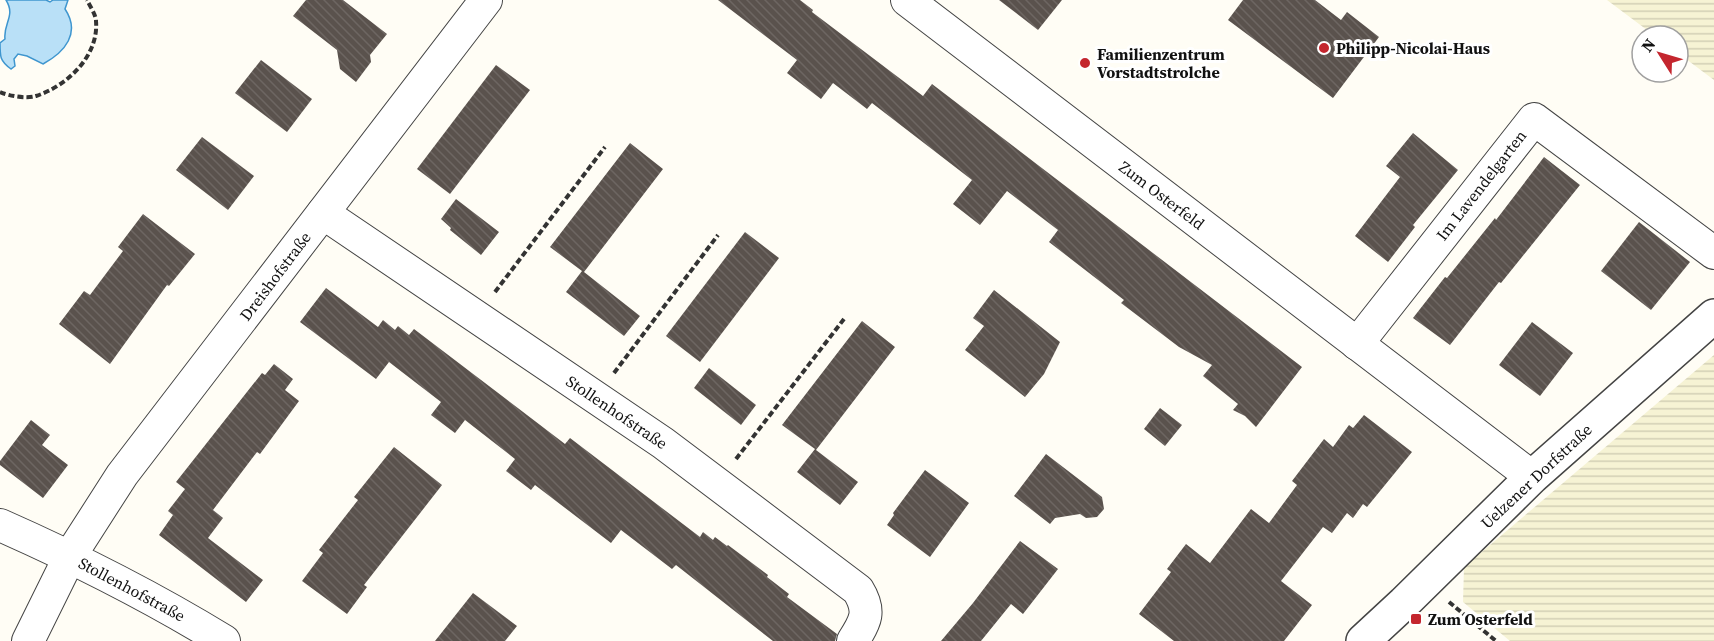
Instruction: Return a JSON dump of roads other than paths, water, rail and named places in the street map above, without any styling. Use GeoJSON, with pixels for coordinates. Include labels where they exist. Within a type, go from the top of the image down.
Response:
{"type":"FeatureCollection","features":[{"type":"Feature","properties":{"kind":"street","name":"Dreishofstraße"},"geometry":{"type":"LineString","coordinates":[[28,641],[70,556],[122,475],[486,0]]}},
{"type":"Feature","properties":{"kind":"street","name":"Zum Osterfeld"},"geometry":{"type":"LineString","coordinates":[[907,0],[1532,477]]}},
{"type":"Feature","properties":{"kind":"street","name":"Im Lavendelgarten"},"geometry":{"type":"LineString","coordinates":[[1357,344],[1534,119],[1714,253]]}},
{"type":"Feature","properties":{"kind":"street","name":"Stollenhofstraße"},"geometry":{"type":"LineString","coordinates":[[322,213],[663,442],[858,590],[865,601],[866,614],[853,641]]}},
{"type":"Feature","properties":{"kind":"street","name":"Uelzener Dorfstraße"},"geometry":{"type":"LineString","coordinates":[[1363,641],[1532,477],[1714,316]]}},
{"type":"Feature","properties":{"kind":"street"},"geometry":{"type":"LineString","coordinates":[[0,525],[70,556]]}},
{"type":"Feature","properties":{"kind":"street","name":"Stollenhofstraße"},"geometry":{"type":"LineString","coordinates":[[70,556],[224,641]]}},
{"type":"Feature","properties":{"kind":"water"},"geometry":{"type":"Polygon","coordinates":[[[6,0],[46,0],[50,2],[68,0],[65,9],[70,18],[71,34],[64,48],[43,64],[18,54],[14,59],[15,66],[11,69],[7,66],[1,58],[0,48],[0,43],[5,39],[10,15],[6,0]]]}},
{"type":"Feature","properties":{"kind":"place","name":"Philipp-Nicolai-Haus"},"geometry":{"type":"Point","coordinates":[1324,48]}},
{"type":"Feature","properties":{"kind":"place","name":"Familienzentrum Vorstadtstrolche"},"geometry":{"type":"Point","coordinates":[1085,63]}},
{"type":"Feature","properties":{"kind":"place","name":"Zum Osterfeld"},"geometry":{"type":"Point","coordinates":[1416,619]}}]}
